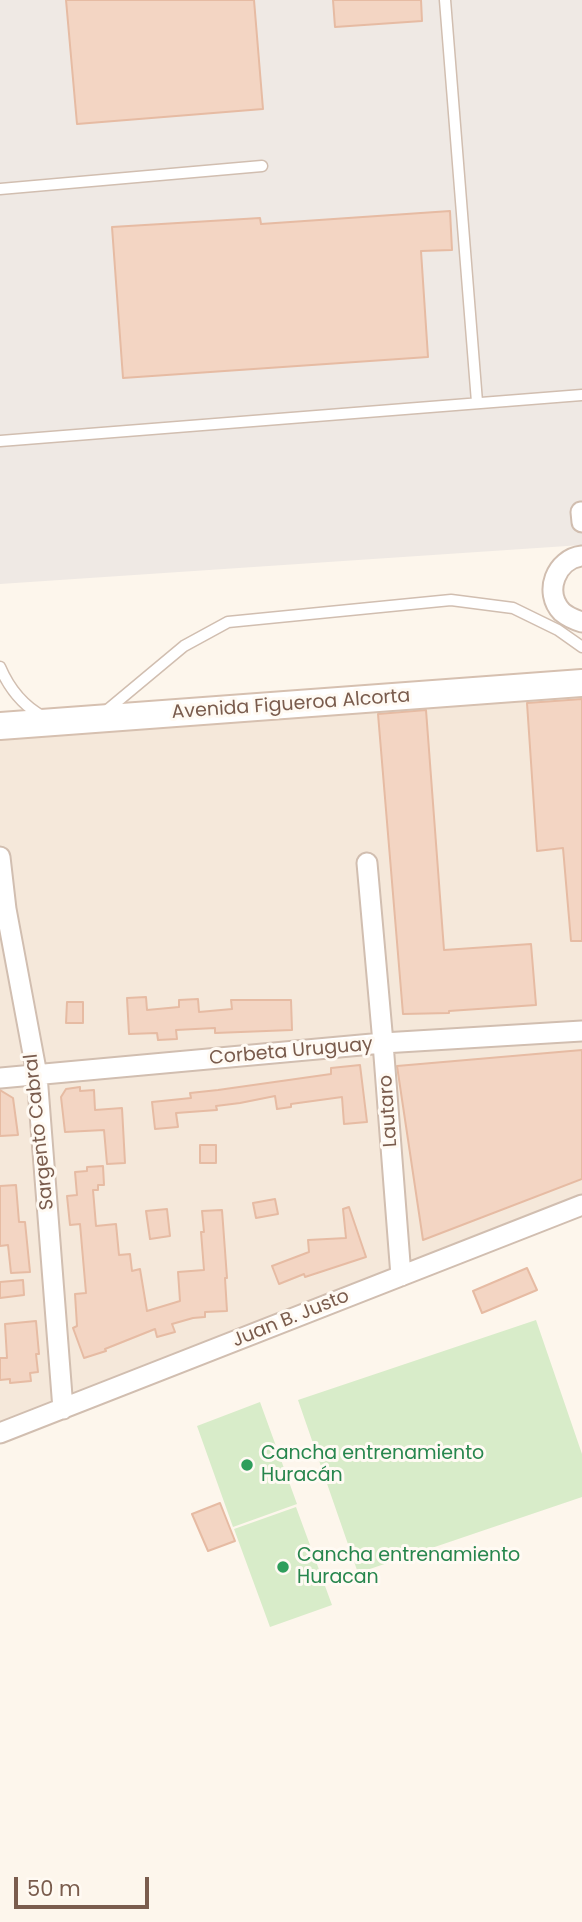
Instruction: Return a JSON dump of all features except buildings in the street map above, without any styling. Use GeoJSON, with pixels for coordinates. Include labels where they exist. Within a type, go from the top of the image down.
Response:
{"type":"FeatureCollection","features":[{"type":"Feature","properties":{"kind":"main road","name":"Avenida Figueroa Alcorta"},"geometry":{"type":"LineString","coordinates":[[0,726],[582,683]]}},
{"type":"Feature","properties":{"kind":"street"},"geometry":{"type":"LineString","coordinates":[[582,556],[566,562],[559,570],[553,591],[562,612],[582,622]]}},
{"type":"Feature","properties":{"kind":"street","name":"Sargento Cabral"},"geometry":{"type":"LineString","coordinates":[[0,857],[6,909],[37,1075],[63,1409]]}},
{"type":"Feature","properties":{"kind":"street","name":"Lautaro"},"geometry":{"type":"LineString","coordinates":[[367,863],[401,1276]]}},
{"type":"Feature","properties":{"kind":"street","name":"Corbeta Uruguay"},"geometry":{"type":"LineString","coordinates":[[0,1078],[383,1043],[582,1031]]}},
{"type":"Feature","properties":{"kind":"street","name":"Juan B. Justo"},"geometry":{"type":"LineString","coordinates":[[5,1430],[582,1205]]}},
{"type":"Feature","properties":{"kind":"lane"},"geometry":{"type":"LineString","coordinates":[[444,0],[477,402]]}},
{"type":"Feature","properties":{"kind":"lane"},"geometry":{"type":"LineString","coordinates":[[0,189],[262,166]]}},
{"type":"Feature","properties":{"kind":"lane"},"geometry":{"type":"LineString","coordinates":[[0,441],[582,395]]}},
{"type":"Feature","properties":{"kind":"lane"},"geometry":{"type":"LineString","coordinates":[[96,720],[184,646],[228,622],[451,600],[513,608],[558,631],[582,647]]}},
{"type":"Feature","properties":{"kind":"lane"},"geometry":{"type":"LineString","coordinates":[[0,667],[6,682],[20,699],[36,713],[54,723]]}},
{"type":"Feature","properties":{"kind":"shaded area"},"geometry":{"type":"Polygon","coordinates":[[[0,0],[582,0],[582,545],[0,584],[0,0]]]}},
{"type":"Feature","properties":{"kind":"shaded area"},"geometry":{"type":"Polygon","coordinates":[[[582,683],[582,1205],[0,1433],[0,726],[582,683]]]}},
{"type":"Feature","properties":{"kind":"green space"},"geometry":{"type":"Polygon","coordinates":[[[536,1320],[582,1454],[582,1497],[358,1573],[298,1400],[536,1320]]]}},
{"type":"Feature","properties":{"kind":"green space","name":"Cancha entrenamiento Huracán"},"geometry":{"type":"Polygon","coordinates":[[[260,1402],[297,1504],[233,1527],[197,1426],[260,1402]]]}},
{"type":"Feature","properties":{"kind":"green space","name":"Cancha entrenamiento Huracan"},"geometry":{"type":"Polygon","coordinates":[[[296,1507],[332,1605],[270,1627],[234,1529],[296,1507]]]}},
{"type":"Feature","properties":{"kind":"place","name":"Cancha entrenamiento Huracán"},"geometry":{"type":"Point","coordinates":[247,1465]}},
{"type":"Feature","properties":{"kind":"place","name":"Cancha entrenamiento Huracan"},"geometry":{"type":"Point","coordinates":[283,1567]}}]}
